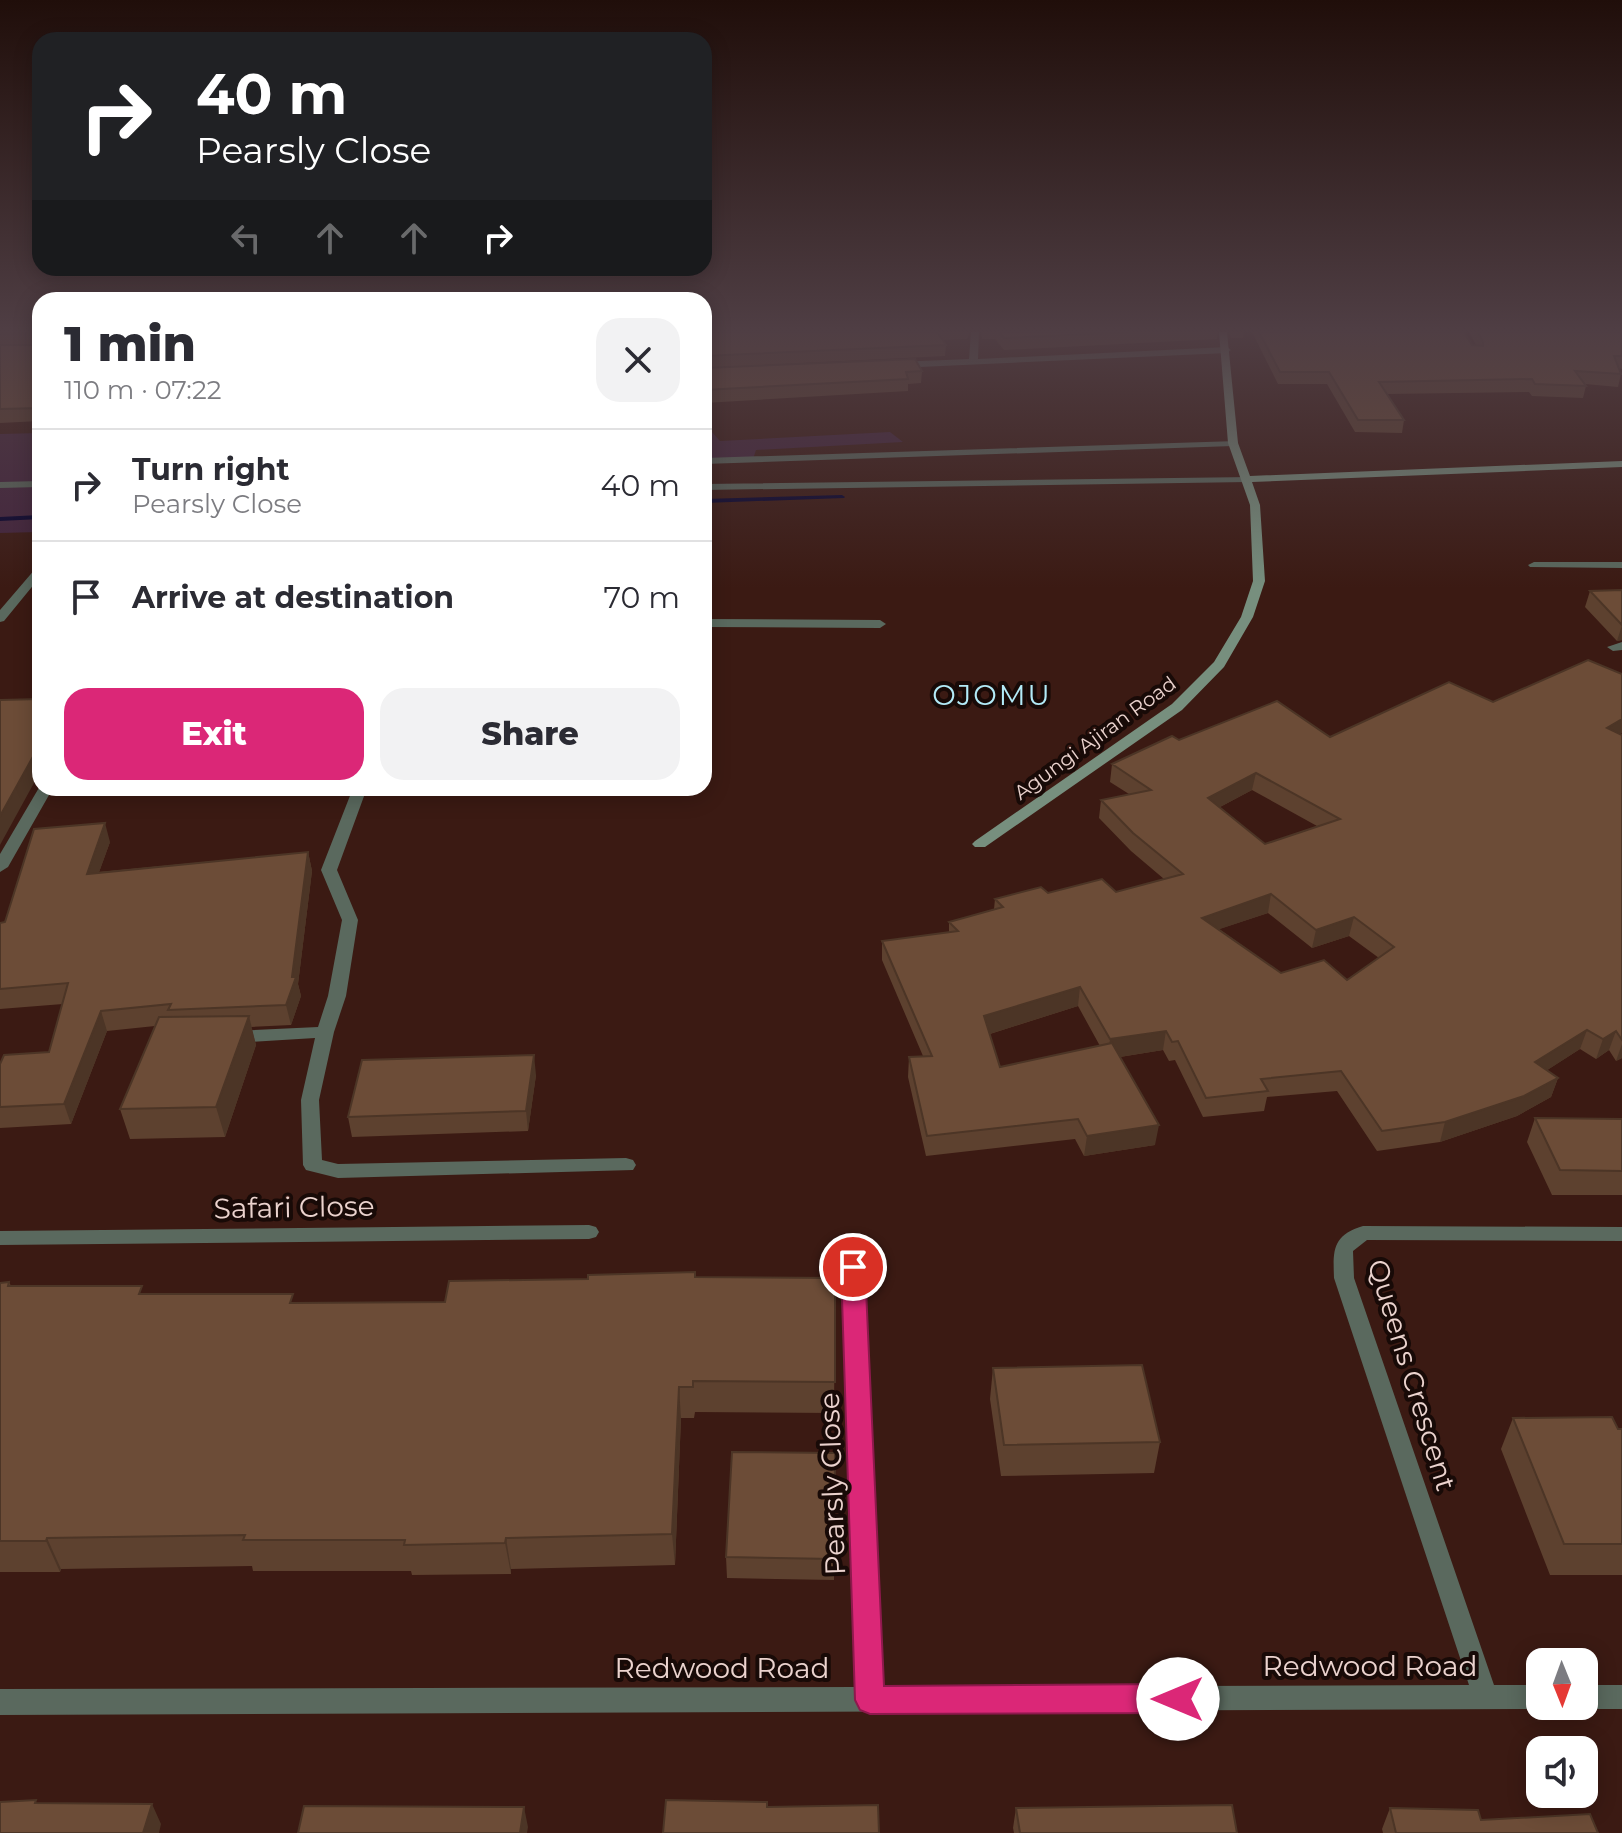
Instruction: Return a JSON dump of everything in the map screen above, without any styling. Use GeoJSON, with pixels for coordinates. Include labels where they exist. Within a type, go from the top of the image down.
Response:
{"type":"FeatureCollection","features":[{"type":"Feature","properties":{"kind":"street","name":"Agungi Ajiran Road"},"geometry":{"type":"LineString","coordinates":[[980,844],[1177,707],[1219,664],[1247,617],[1259,581],[1255,505],[1233,443],[1231,418]]}},
{"type":"Feature","properties":{"kind":"street"},"geometry":{"type":"LineString","coordinates":[[712,461],[1233,443]]}},
{"type":"Feature","properties":{"kind":"street"},"geometry":{"type":"LineString","coordinates":[[712,487],[1248,479],[1622,464]]}},
{"type":"Feature","properties":{"kind":"street"},"geometry":{"type":"LineString","coordinates":[[0,485],[32,484]]}},
{"type":"Feature","properties":{"kind":"street"},"geometry":{"type":"LineString","coordinates":[[1534,565],[1622,565]]}},
{"type":"Feature","properties":{"kind":"street"},"geometry":{"type":"LineString","coordinates":[[0,618],[32,580]]}},
{"type":"Feature","properties":{"kind":"street"},"geometry":{"type":"LineString","coordinates":[[712,623],[880,624]]}},
{"type":"Feature","properties":{"kind":"street"},"geometry":{"type":"LineString","coordinates":[[0,867],[41,796]]}},
{"type":"Feature","properties":{"kind":"street"},"geometry":{"type":"LineString","coordinates":[[357,796],[329,870],[350,920],[337,996],[325,1032],[310,1100],[313,1165],[338,1171],[626,1165]]}},
{"type":"Feature","properties":{"kind":"street"},"geometry":{"type":"LineString","coordinates":[[216,1037],[296,1036],[325,1032]]}},
{"type":"Feature","properties":{"kind":"street","name":"Safari Close"},"geometry":{"type":"LineString","coordinates":[[0,1238],[589,1232]]}},
{"type":"Feature","properties":{"kind":"street","name":"Queens Crescent"},"geometry":{"type":"LineString","coordinates":[[1486,1698],[1344,1278],[1343,1248],[1363,1233],[1622,1234]]}},
{"type":"Feature","properties":{"kind":"street","name":"Pearsly Close"},"geometry":{"type":"LineString","coordinates":[[853,1267],[870,1700]]}},
{"type":"Feature","properties":{"kind":"street","name":"Redwood Road"},"geometry":{"type":"LineString","coordinates":[[0,1702],[1526,1697]]}},
{"type":"Feature","properties":{"kind":"street"},"geometry":{"type":"LineString","coordinates":[[1598,1697],[1622,1697]]}},
{"type":"Feature","properties":{"kind":"shaded area"},"geometry":{"type":"Polygon","coordinates":[[[712,432],[720,441],[890,432],[903,442],[756,450],[753,459],[712,459],[712,432]]]}},
{"type":"Feature","properties":{"kind":"shaded area"},"geometry":{"type":"Polygon","coordinates":[[[32,433],[32,532],[0,533],[0,434],[32,433]]]}},
{"type":"Feature","properties":{"kind":"building"},"geometry":{"type":"Polygon","coordinates":[[[1357,418],[1404,420],[1358,420],[1357,418]]]}},
{"type":"Feature","properties":{"kind":"building"},"geometry":{"type":"Polygon","coordinates":[[[1622,590],[1622,625],[1590,591],[1622,590]]]}},
{"type":"Feature","properties":{"kind":"building"},"geometry":{"type":"Polygon","coordinates":[[[1588,660],[1622,674],[1622,719],[1607,728],[1622,735],[1622,1040],[1616,1031],[1603,1039],[1587,1030],[1535,1062],[1558,1078],[1524,1096],[1445,1122],[1382,1131],[1341,1071],[1261,1079],[1268,1091],[1206,1098],[1178,1041],[1172,1042],[1166,1031],[1110,1039],[1080,987],[984,1016],[1000,1067],[1112,1043],[1159,1125],[1087,1136],[1078,1119],[927,1136],[909,1057],[932,1056],[882,941],[958,931],[949,922],[1003,907],[995,899],[1041,887],[1048,893],[1102,879],[1116,892],[1183,874],[1133,833],[1101,800],[1151,790],[1112,764],[1172,736],[1179,740],[1277,701],[1330,737],[1449,682],[1493,702],[1588,660]],[[1256,773],[1208,798],[1265,844],[1340,819],[1256,773]],[[1271,894],[1202,918],[1281,973],[1324,960],[1347,980],[1394,947],[1354,917],[1316,930],[1271,894]]]}},
{"type":"Feature","properties":{"kind":"building"},"geometry":{"type":"Polygon","coordinates":[[[32,699],[32,758],[0,816],[0,700],[32,699]]]}},
{"type":"Feature","properties":{"kind":"building"},"geometry":{"type":"Polygon","coordinates":[[[105,823],[87,874],[308,852],[292,977],[296,977],[286,1005],[168,1010],[171,1004],[101,1011],[64,1104],[0,1107],[0,1064],[4,1055],[49,1052],[68,983],[0,989],[0,923],[5,922],[34,829],[105,823]]]}},
{"type":"Feature","properties":{"kind":"building"},"geometry":{"type":"Polygon","coordinates":[[[249,1016],[216,1107],[120,1109],[159,1017],[249,1016]]]}},
{"type":"Feature","properties":{"kind":"building"},"geometry":{"type":"Polygon","coordinates":[[[534,1055],[526,1111],[348,1117],[362,1060],[534,1055]]]}},
{"type":"Feature","properties":{"kind":"building"},"geometry":{"type":"Polygon","coordinates":[[[1535,1118],[1622,1119],[1622,1171],[1560,1170],[1535,1118]]]}},
{"type":"Feature","properties":{"kind":"building"},"geometry":{"type":"Polygon","coordinates":[[[695,1272],[695,1277],[835,1278],[835,1382],[693,1381],[693,1387],[679,1387],[672,1534],[506,1538],[505,1543],[404,1545],[405,1540],[243,1540],[245,1535],[0,1541],[0,1283],[9,1282],[8,1286],[142,1286],[139,1294],[293,1294],[290,1303],[445,1302],[449,1281],[588,1279],[588,1275],[695,1272]]]}},
{"type":"Feature","properties":{"kind":"building"},"geometry":{"type":"Polygon","coordinates":[[[1142,1365],[1160,1442],[1004,1445],[993,1368],[1142,1365]]]}},
{"type":"Feature","properties":{"kind":"building"},"geometry":{"type":"Polygon","coordinates":[[[1612,1417],[1618,1429],[1622,1429],[1622,1544],[1564,1544],[1513,1418],[1612,1417]]]}},
{"type":"Feature","properties":{"kind":"building"},"geometry":{"type":"Polygon","coordinates":[[[732,1452],[835,1453],[834,1559],[726,1557],[732,1452]]]}},
{"type":"Feature","properties":{"kind":"building"},"geometry":{"type":"Polygon","coordinates":[[[36,1800],[35,1803],[152,1804],[143,1833],[0,1833],[0,1802],[36,1800]]]}},
{"type":"Feature","properties":{"kind":"building"},"geometry":{"type":"Polygon","coordinates":[[[666,1800],[767,1802],[767,1807],[878,1805],[879,1833],[663,1833],[666,1800]]]}},
{"type":"Feature","properties":{"kind":"building"},"geometry":{"type":"Polygon","coordinates":[[[1232,1805],[1237,1833],[1020,1833],[1016,1808],[1232,1805]]]}},
{"type":"Feature","properties":{"kind":"building"},"geometry":{"type":"Polygon","coordinates":[[[304,1806],[524,1807],[520,1833],[298,1833],[304,1806]]]}},
{"type":"Feature","properties":{"kind":"building"},"geometry":{"type":"Polygon","coordinates":[[[1390,1808],[1478,1810],[1481,1820],[1590,1814],[1598,1833],[1396,1833],[1390,1808]]]}},
{"type":"Feature","properties":{"kind":"waterway"},"geometry":{"type":"LineString","coordinates":[[712,501],[842,497]]}},
{"type":"Feature","properties":{"kind":"waterway"},"geometry":{"type":"LineString","coordinates":[[0,519],[32,517]]}},
{"type":"Feature","properties":{"kind":"district","name":"OJOMU"},"geometry":{"type":"Point","coordinates":[992,695]}},
{"type":"Feature","properties":{"kind":"route"},"geometry":{"type":"LineString","coordinates":[[853,1267],[870,1700],[1178,1699]]}}]}
